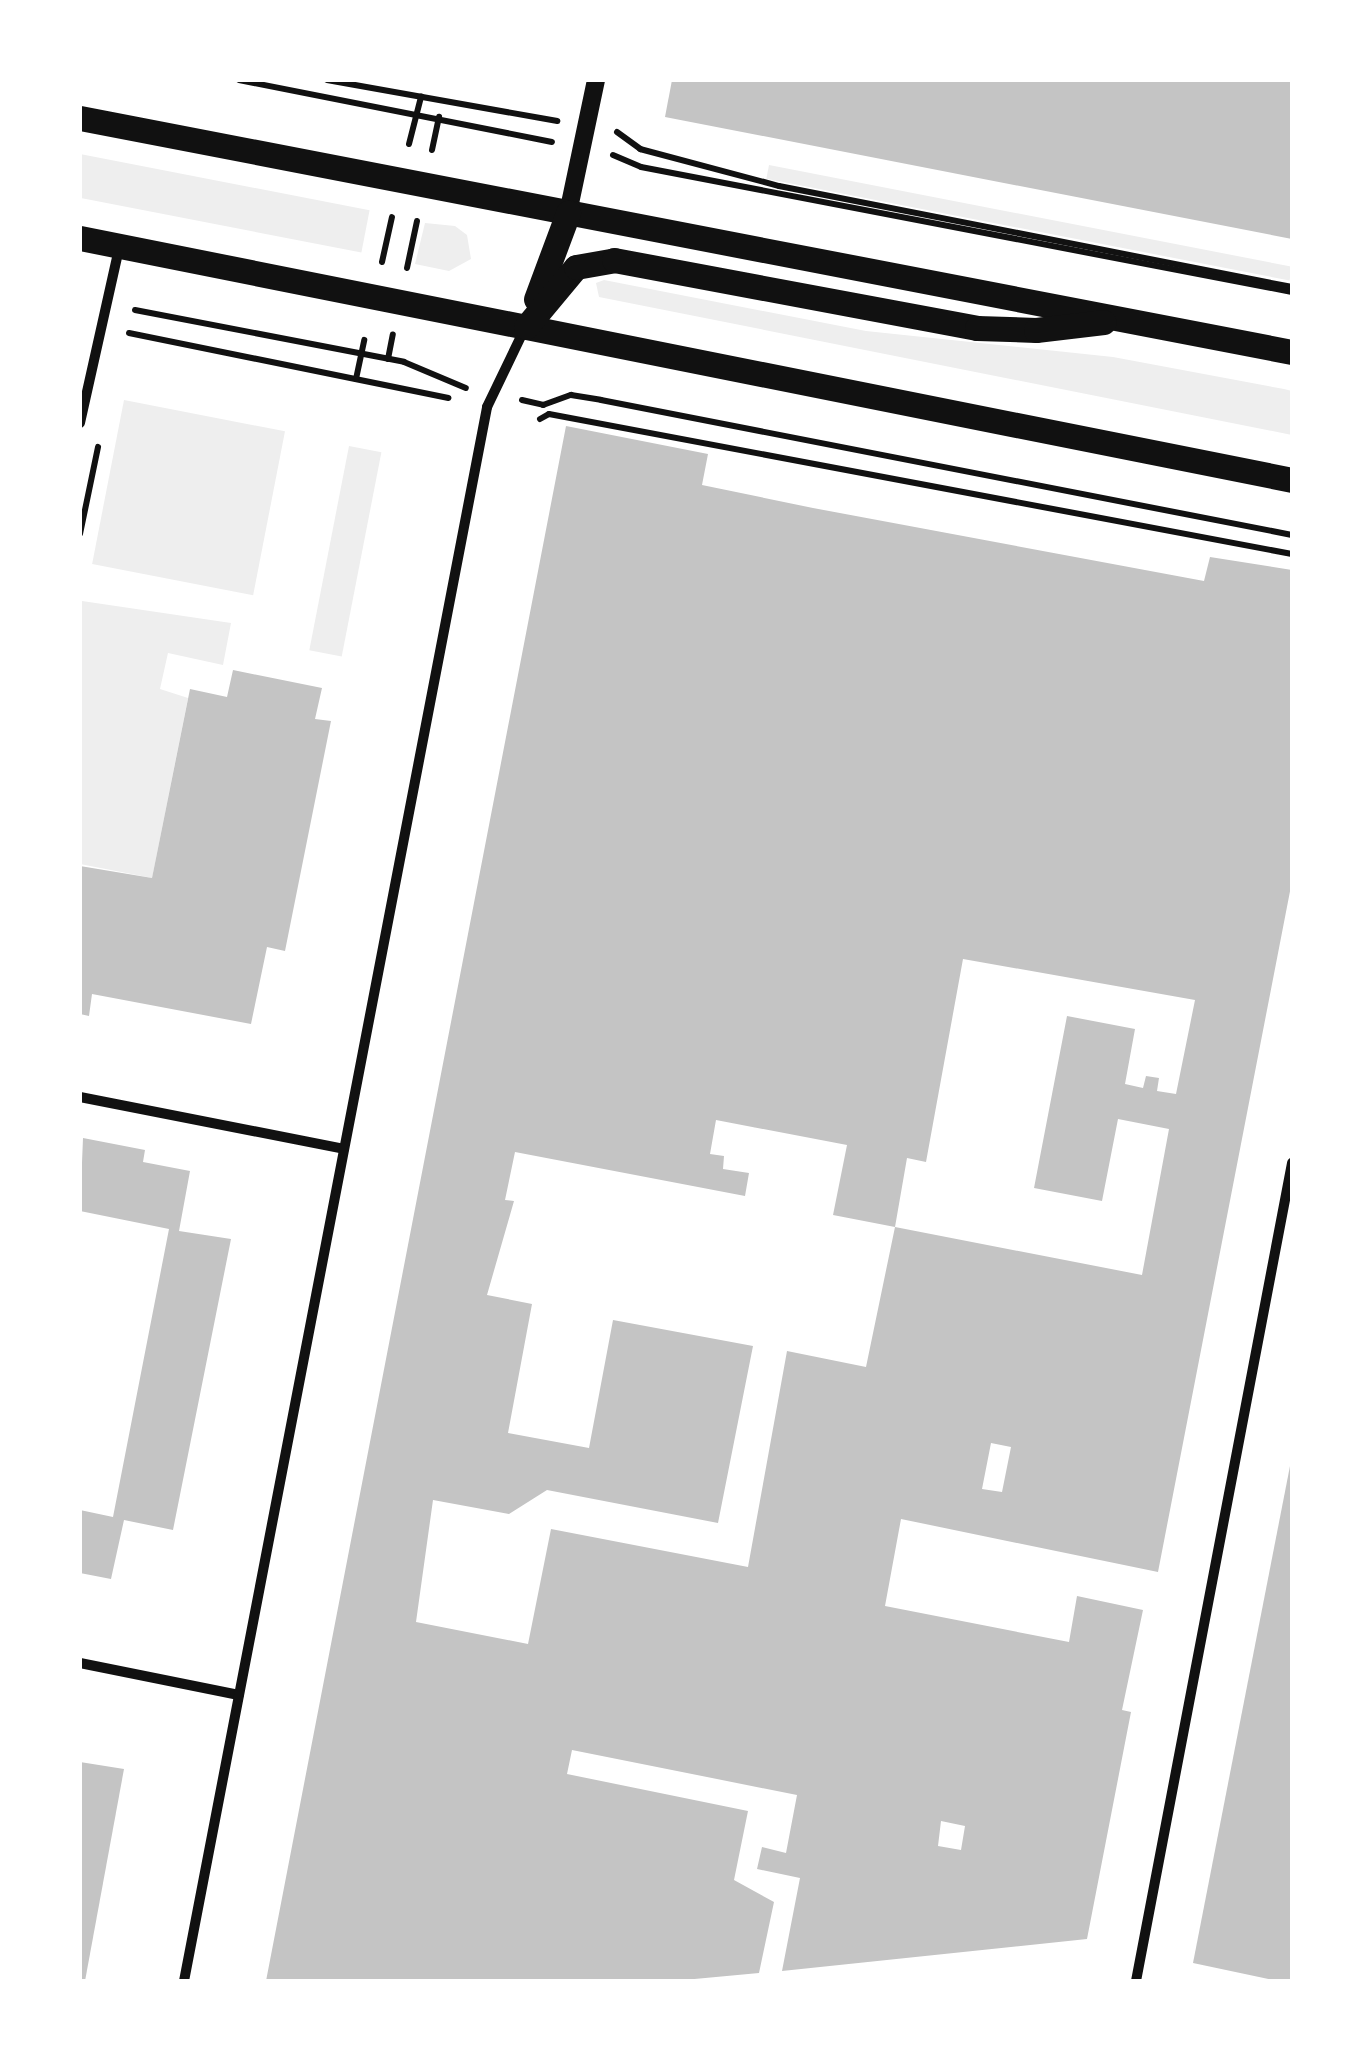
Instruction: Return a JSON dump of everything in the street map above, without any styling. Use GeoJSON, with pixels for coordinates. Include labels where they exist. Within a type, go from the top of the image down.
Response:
{"type":"FeatureCollection","features":[{"type":"Feature","properties":{"kind":"main road"},"geometry":{"type":"LineString","coordinates":[[80,118],[1292,352]]}},
{"type":"Feature","properties":{"kind":"main road"},"geometry":{"type":"LineString","coordinates":[[526,327],[568,212]]}},
{"type":"Feature","properties":{"kind":"main road"},"geometry":{"type":"LineString","coordinates":[[80,238],[1292,480]]}},
{"type":"Feature","properties":{"kind":"main road"},"geometry":{"type":"LineString","coordinates":[[526,327],[576,267],[614,260],[977,328],[1036,330],[1121,319]]}},
{"type":"Feature","properties":{"kind":"street"},"geometry":{"type":"LineString","coordinates":[[568,212],[596,80]]}},
{"type":"Feature","properties":{"kind":"street"},"geometry":{"type":"LineString","coordinates":[[80,423],[119,246]]}},
{"type":"Feature","properties":{"kind":"street"},"geometry":{"type":"LineString","coordinates":[[184,1981],[487,407],[526,327]]}},
{"type":"Feature","properties":{"kind":"street"},"geometry":{"type":"LineString","coordinates":[[80,1097],[344,1149]]}},
{"type":"Feature","properties":{"kind":"street"},"geometry":{"type":"LineString","coordinates":[[1136,1981],[1292,1162]]}},
{"type":"Feature","properties":{"kind":"street"},"geometry":{"type":"LineString","coordinates":[[80,1663],[239,1695]]}},
{"type":"Feature","properties":{"kind":"path"},"geometry":{"type":"LineString","coordinates":[[239,80],[552,142]]}},
{"type":"Feature","properties":{"kind":"path"},"geometry":{"type":"LineString","coordinates":[[327,80],[559,122]]}},
{"type":"Feature","properties":{"kind":"path"},"geometry":{"type":"LineString","coordinates":[[408,145],[421,96]]}},
{"type":"Feature","properties":{"kind":"path"},"geometry":{"type":"LineString","coordinates":[[388,359],[439,117]]}},
{"type":"Feature","properties":{"kind":"path"},"geometry":{"type":"LineString","coordinates":[[616,131],[640,150],[778,186],[1292,290]]}},
{"type":"Feature","properties":{"kind":"path"},"geometry":{"type":"LineString","coordinates":[[612,154],[640,166],[1292,290]]}},
{"type":"Feature","properties":{"kind":"path"},"geometry":{"type":"LineString","coordinates":[[382,262],[392,217]]}},
{"type":"Feature","properties":{"kind":"path"},"geometry":{"type":"LineString","coordinates":[[132,309],[388,359],[425,368],[444,384]]}},
{"type":"Feature","properties":{"kind":"path"},"geometry":{"type":"LineString","coordinates":[[122,331],[448,398]]}},
{"type":"Feature","properties":{"kind":"path"},"geometry":{"type":"LineString","coordinates":[[356,379],[364,340]]}},
{"type":"Feature","properties":{"kind":"path"},"geometry":{"type":"LineString","coordinates":[[543,405],[571,395],[602,400],[1292,536]]}},
{"type":"Feature","properties":{"kind":"path"},"geometry":{"type":"LineString","coordinates":[[540,419],[549,414],[1292,554]]}},
{"type":"Feature","properties":{"kind":"shaded area"},"geometry":{"type":"Polygon","coordinates":[[[80,154],[370,210],[361,252],[80,198],[80,154]]]}},
{"type":"Feature","properties":{"kind":"shaded area"},"geometry":{"type":"Polygon","coordinates":[[[769,165],[1292,267],[1290,280],[766,179],[769,165]]]}},
{"type":"Feature","properties":{"kind":"shaded area"},"geometry":{"type":"Polygon","coordinates":[[[425,223],[455,226],[467,235],[471,259],[449,271],[415,264],[425,223]]]}},
{"type":"Feature","properties":{"kind":"shaded area"},"geometry":{"type":"Polygon","coordinates":[[[604,280],[866,331],[1113,357],[1284,389],[1292,391],[1292,435],[599,297],[596,283],[604,280]]]}},
{"type":"Feature","properties":{"kind":"shaded area"},"geometry":{"type":"Polygon","coordinates":[[[124,400],[285,431],[253,595],[92,564],[124,400]]]}},
{"type":"Feature","properties":{"kind":"shaded area"},"geometry":{"type":"Polygon","coordinates":[[[349,446],[381,452],[342,656],[309,650],[349,446]]]}},
{"type":"Feature","properties":{"kind":"shaded area"},"geometry":{"type":"Polygon","coordinates":[[[82,601],[231,623],[223,665],[168,653],[160,689],[188,698],[152,878],[80,864],[82,601]]]}},
{"type":"Feature","properties":{"kind":"building"},"geometry":{"type":"Polygon","coordinates":[[[672,80],[1292,80],[1292,239],[665,117],[672,80]]]}},
{"type":"Feature","properties":{"kind":"building"},"geometry":{"type":"Polygon","coordinates":[[[566,426],[708,454],[702,485],[813,508],[1204,581],[1210,557],[1292,570],[1292,881],[1158,1572],[901,1519],[885,1606],[1069,1642],[1077,1596],[1143,1610],[1122,1710],[1131,1712],[1087,1939],[782,1971],[800,1878],[757,1869],[762,1847],[786,1853],[797,1795],[572,1750],[567,1774],[748,1811],[734,1880],[774,1902],[759,1973],[673,1981],[266,1981],[566,426]],[[963,959],[926,1162],[907,1158],[895,1227],[1142,1275],[1169,1129],[1118,1119],[1102,1201],[1034,1188],[1067,1016],[1135,1029],[1125,1084],[1143,1088],[1146,1076],[1159,1078],[1157,1091],[1176,1094],[1195,1000],[963,959]],[[716,1120],[710,1154],[724,1156],[723,1169],[749,1173],[745,1196],[515,1152],[505,1200],[514,1201],[487,1295],[532,1304],[508,1433],[589,1448],[613,1320],[753,1346],[718,1523],[547,1490],[509,1514],[433,1500],[416,1622],[528,1644],[551,1529],[748,1567],[787,1351],[866,1367],[895,1227],[833,1215],[847,1145],[716,1120]],[[991,1443],[982,1489],[1002,1492],[1011,1447],[991,1443]],[[941,1821],[938,1846],[961,1850],[965,1826],[941,1821]]]}},
{"type":"Feature","properties":{"kind":"building"},"geometry":{"type":"Polygon","coordinates":[[[233,670],[322,688],[315,719],[331,721],[285,951],[267,947],[251,1024],[92,994],[89,1016],[80,1014],[80,866],[152,878],[190,689],[227,697],[233,670]]]}},
{"type":"Feature","properties":{"kind":"building"},"geometry":{"type":"Polygon","coordinates":[[[83,1138],[145,1150],[143,1162],[190,1171],[179,1231],[231,1239],[173,1530],[124,1520],[111,1579],[80,1573],[80,1510],[113,1517],[169,1229],[80,1211],[83,1138]]]}},
{"type":"Feature","properties":{"kind":"building"},"geometry":{"type":"Polygon","coordinates":[[[1290,1466],[1292,1981],[1278,1981],[1193,1963],[1290,1466]]]}},
{"type":"Feature","properties":{"kind":"building"},"geometry":{"type":"Polygon","coordinates":[[[80,1762],[124,1769],[85,1981],[80,1981],[80,1762]]]}}]}
